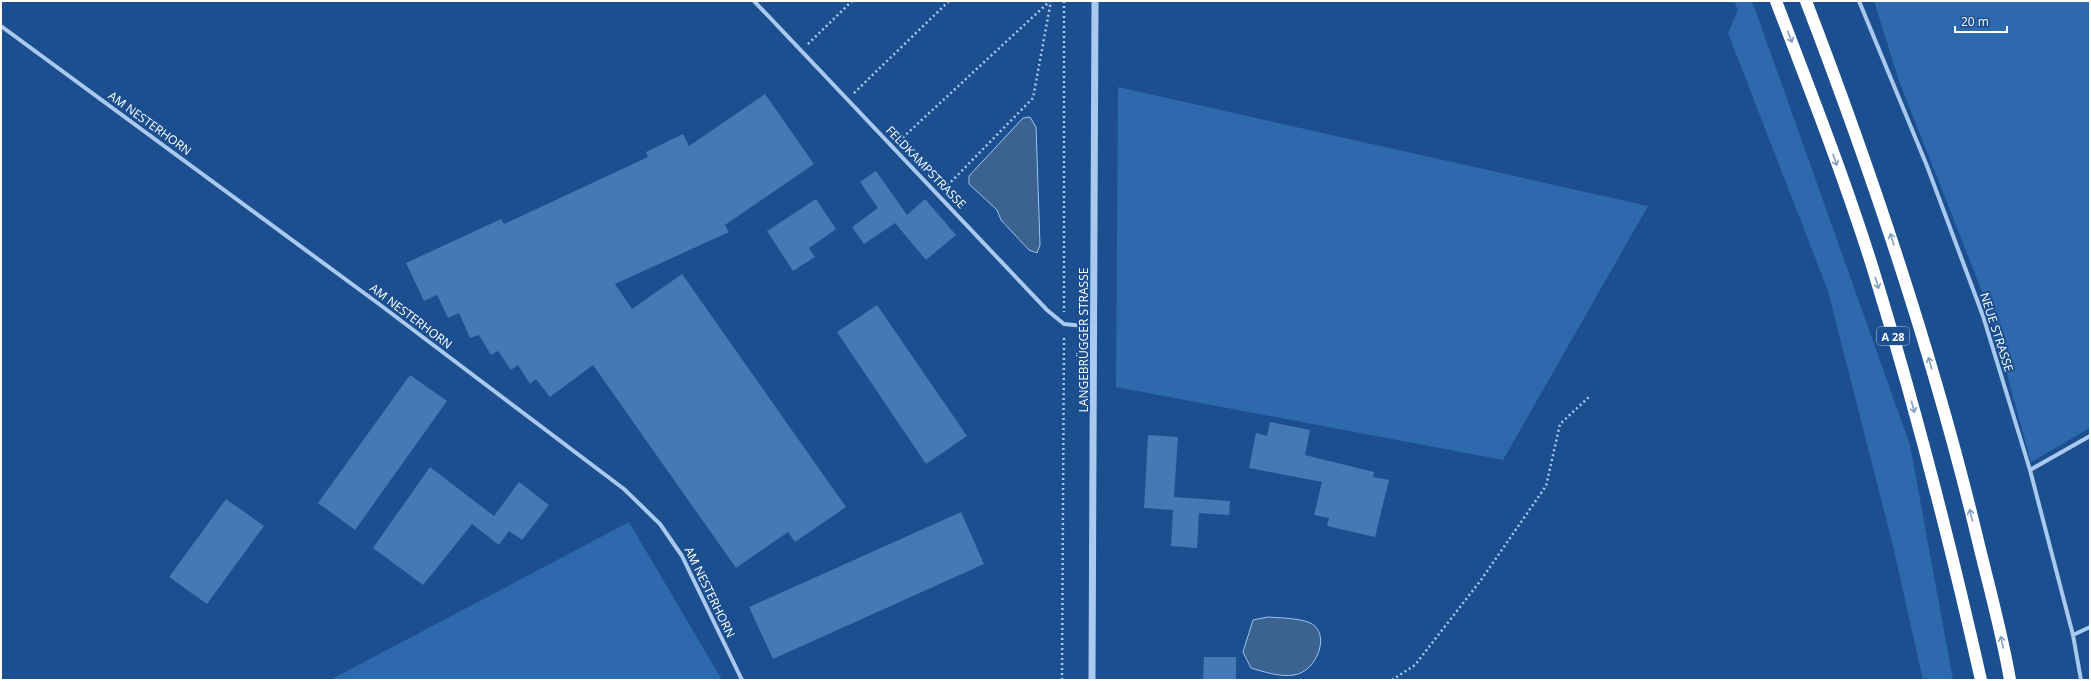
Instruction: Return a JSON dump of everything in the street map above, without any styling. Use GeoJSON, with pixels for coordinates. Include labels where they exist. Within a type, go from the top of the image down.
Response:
{"type":"FeatureCollection","features":[{"type":"Feature","properties":{"kind":"highway","name":"A 28"},"geometry":{"type":"LineString","coordinates":[[1776,1],[1810,89],[1872,267],[1900,359],[1957,576],[1980,680]]}},
{"type":"Feature","properties":{"kind":"highway","name":"A 28"},"geometry":{"type":"LineString","coordinates":[[1806,1],[1872,179],[1913,304],[1962,474],[2010,680]]}},
{"type":"Feature","properties":{"kind":"street","name":"FELDKAMPSTRASSE"},"geometry":{"type":"LineString","coordinates":[[754,1],[939,194],[1047,310],[1064,324]]}},
{"type":"Feature","properties":{"kind":"street","name":"LANGEBRÜGGER STRASSE"},"geometry":{"type":"LineString","coordinates":[[1092,680],[1095,1]]}},
{"type":"Feature","properties":{"kind":"street","name":"NEUE STRASSE"},"geometry":{"type":"LineString","coordinates":[[1859,1],[1927,166],[1983,316],[2030,470],[2073,635],[2081,680]]}},
{"type":"Feature","properties":{"kind":"street","name":"AM NESTERHORN"},"geometry":{"type":"LineString","coordinates":[[1,26],[379,304],[624,489],[660,524],[682,556],[742,680]]}},
{"type":"Feature","properties":{"kind":"street"},"geometry":{"type":"LineString","coordinates":[[1064,324],[1094,327]]}},
{"type":"Feature","properties":{"kind":"street"},"geometry":{"type":"LineString","coordinates":[[2030,470],[2090,436]]}},
{"type":"Feature","properties":{"kind":"street"},"geometry":{"type":"LineString","coordinates":[[2073,635],[2090,627]]}},
{"type":"Feature","properties":{"kind":"path"},"geometry":{"type":"LineString","coordinates":[[802,51],[852,1]]}},
{"type":"Feature","properties":{"kind":"path"},"geometry":{"type":"LineString","coordinates":[[848,99],[950,1]]}},
{"type":"Feature","properties":{"kind":"path"},"geometry":{"type":"LineString","coordinates":[[893,146],[1050,1]]}},
{"type":"Feature","properties":{"kind":"path"},"geometry":{"type":"LineString","coordinates":[[939,194],[1033,98],[1050,1]]}},
{"type":"Feature","properties":{"kind":"path"},"geometry":{"type":"LineString","coordinates":[[1062,680],[1064,1]]}},
{"type":"Feature","properties":{"kind":"path"},"geometry":{"type":"LineString","coordinates":[[1392,680],[1415,665],[1480,580],[1546,486],[1560,424],[1590,396]]}},
{"type":"Feature","properties":{"kind":"shaded area"},"geometry":{"type":"Polygon","coordinates":[[[1734,1],[1751,1],[1756,12],[1910,445],[1953,680],[1923,680],[1893,546],[1828,291],[1728,33],[1738,10],[1734,1]]]}},
{"type":"Feature","properties":{"kind":"shaded area"},"geometry":{"type":"Polygon","coordinates":[[[1874,1],[2090,1],[2090,428],[2031,462],[1989,309],[1899,81],[1874,1]]]}},
{"type":"Feature","properties":{"kind":"shaded area"},"geometry":{"type":"Polygon","coordinates":[[[1118,87],[1648,206],[1503,460],[1116,387],[1118,87]]]}},
{"type":"Feature","properties":{"kind":"shaded area"},"geometry":{"type":"Polygon","coordinates":[[[1030,117],[1036,127],[1040,245],[1037,253],[1029,250],[1001,220],[997,210],[969,184],[969,176],[1023,118],[1030,117]]]}},
{"type":"Feature","properties":{"kind":"shaded area"},"geometry":{"type":"Polygon","coordinates":[[[629,522],[722,680],[330,680],[629,522]]]}},
{"type":"Feature","properties":{"kind":"shaded area"},"geometry":{"type":"Polygon","coordinates":[[[1268,617],[1299,620],[1308,622],[1316,627],[1320,634],[1321,642],[1319,651],[1309,667],[1302,672],[1294,675],[1283,675],[1272,674],[1251,668],[1243,652],[1253,620],[1268,617]]]}},
{"type":"Feature","properties":{"kind":"building"},"geometry":{"type":"Polygon","coordinates":[[[765,94],[814,164],[725,225],[729,232],[615,284],[632,309],[682,274],[846,507],[795,542],[788,532],[736,568],[593,365],[550,397],[536,379],[530,384],[518,365],[511,370],[498,351],[491,355],[479,335],[470,338],[459,313],[448,318],[437,295],[424,301],[406,263],[501,219],[504,224],[648,157],[646,152],[683,134],[689,146],[765,94]]]}},
{"type":"Feature","properties":{"kind":"building"},"geometry":{"type":"Polygon","coordinates":[[[876,171],[907,215],[925,199],[956,235],[926,260],[895,223],[864,244],[852,227],[878,208],[860,182],[876,171]]]}},
{"type":"Feature","properties":{"kind":"building"},"geometry":{"type":"Polygon","coordinates":[[[816,199],[836,229],[809,248],[815,257],[793,271],[767,231],[816,199]]]}},
{"type":"Feature","properties":{"kind":"building"},"geometry":{"type":"Polygon","coordinates":[[[877,305],[967,436],[926,464],[837,332],[877,305]]]}},
{"type":"Feature","properties":{"kind":"building"},"geometry":{"type":"Polygon","coordinates":[[[410,375],[447,401],[355,530],[318,503],[410,375]]]}},
{"type":"Feature","properties":{"kind":"building"},"geometry":{"type":"Polygon","coordinates":[[[1270,422],[1310,430],[1305,455],[1374,472],[1373,477],[1389,480],[1375,537],[1327,526],[1329,518],[1314,515],[1322,482],[1249,468],[1256,433],[1267,436],[1270,422]]]}},
{"type":"Feature","properties":{"kind":"building"},"geometry":{"type":"Polygon","coordinates":[[[1148,435],[1178,437],[1174,497],[1230,501],[1229,515],[1199,513],[1197,548],[1171,546],[1173,510],[1144,508],[1148,435]]]}},
{"type":"Feature","properties":{"kind":"building"},"geometry":{"type":"Polygon","coordinates":[[[430,467],[494,516],[519,482],[549,505],[522,540],[509,531],[499,545],[472,524],[423,585],[373,548],[430,467]]]}},
{"type":"Feature","properties":{"kind":"building"},"geometry":{"type":"Polygon","coordinates":[[[226,499],[264,526],[207,604],[169,577],[226,499]]]}},
{"type":"Feature","properties":{"kind":"building"},"geometry":{"type":"Polygon","coordinates":[[[961,512],[984,564],[773,659],[749,607],[961,512]]]}},
{"type":"Feature","properties":{"kind":"building"},"geometry":{"type":"Polygon","coordinates":[[[1204,657],[1236,657],[1236,680],[1203,680],[1204,657]]]}}]}
